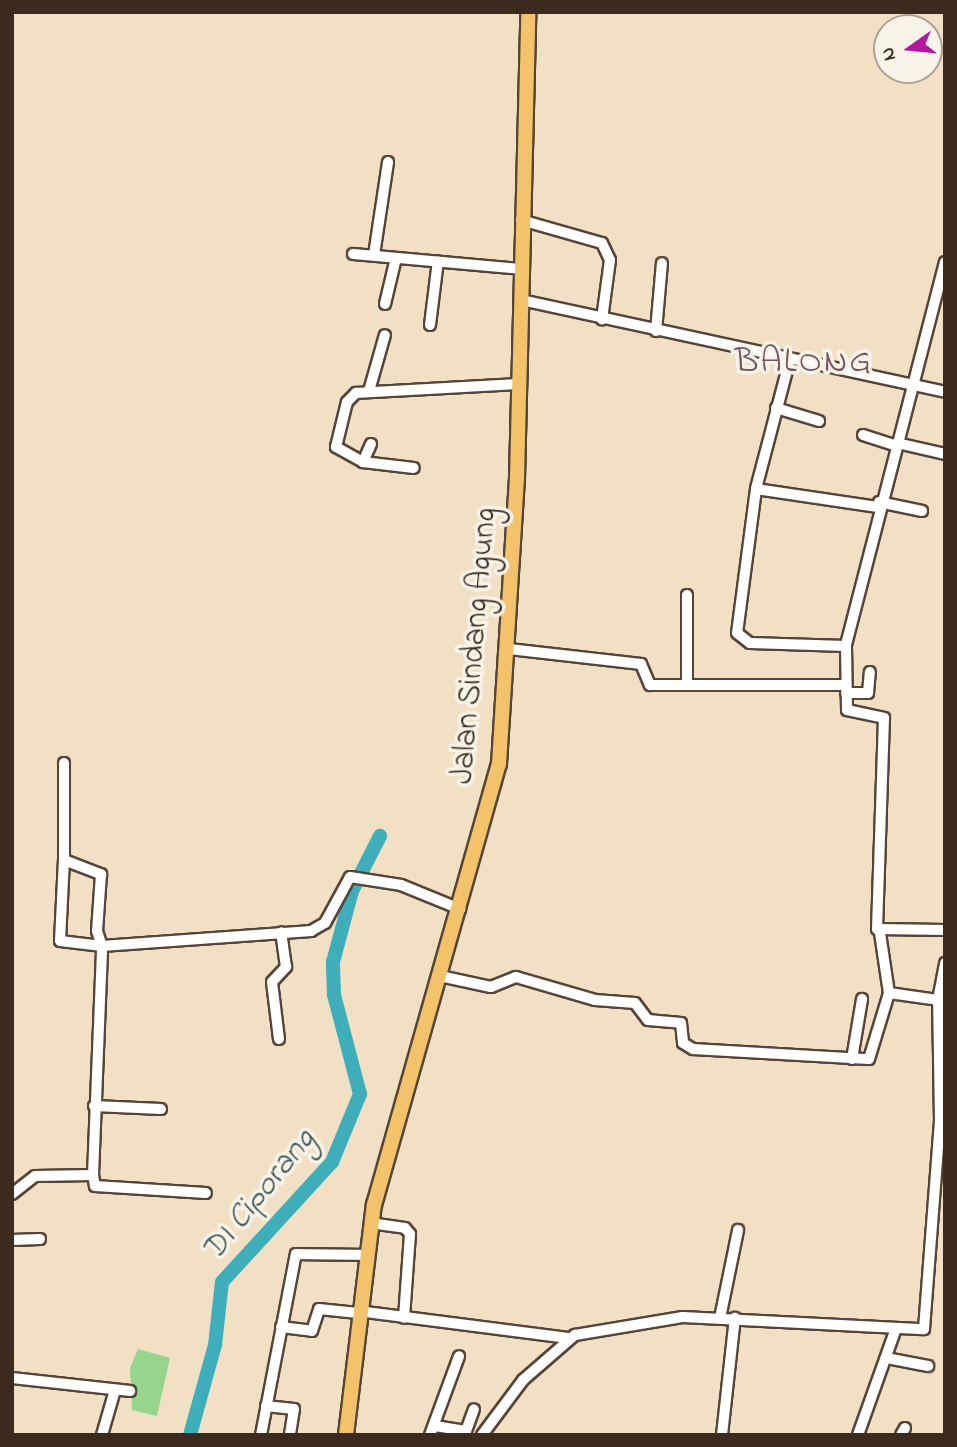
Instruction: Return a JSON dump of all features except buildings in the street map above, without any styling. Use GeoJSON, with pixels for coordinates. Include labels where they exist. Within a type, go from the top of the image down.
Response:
{"type":"FeatureCollection","features":[{"type":"Feature","properties":{"kind":"main road","name":"Jalan Sindang Agung"},"geometry":{"type":"LineString","coordinates":[[346,1435],[370,1223],[496,780],[509,649],[528,12]]}},
{"type":"Feature","properties":{"kind":"street"},"geometry":{"type":"LineString","coordinates":[[374,255],[388,162]]}},
{"type":"Feature","properties":{"kind":"street"},"geometry":{"type":"LineString","coordinates":[[521,219],[602,243],[610,266],[602,319]]}},
{"type":"Feature","properties":{"kind":"street"},"geometry":{"type":"LineString","coordinates":[[353,254],[520,269]]}},
{"type":"Feature","properties":{"kind":"street"},"geometry":{"type":"LineString","coordinates":[[385,304],[397,258]]}},
{"type":"Feature","properties":{"kind":"street"},"geometry":{"type":"LineString","coordinates":[[430,325],[438,261]]}},
{"type":"Feature","properties":{"kind":"street"},"geometry":{"type":"LineString","coordinates":[[440,976],[491,987],[516,977],[595,1000],[635,1003],[648,1020],[681,1023],[683,1043],[694,1049],[852,1059],[873,1057],[889,993],[880,933],[884,718],[848,710],[846,646],[878,505],[945,262]]}},
{"type":"Feature","properties":{"kind":"street"},"geometry":{"type":"LineString","coordinates":[[656,331],[662,263]]}},
{"type":"Feature","properties":{"kind":"street"},"geometry":{"type":"LineString","coordinates":[[521,300],[945,392]]}},
{"type":"Feature","properties":{"kind":"street"},"geometry":{"type":"LineString","coordinates":[[369,391],[385,334]]}},
{"type":"Feature","properties":{"kind":"street"},"geometry":{"type":"LineString","coordinates":[[790,359],[757,489],[740,638],[846,646]]}},
{"type":"Feature","properties":{"kind":"street"},"geometry":{"type":"LineString","coordinates":[[414,468],[363,462],[336,447],[347,402],[369,391],[518,384]]}},
{"type":"Feature","properties":{"kind":"street"},"geometry":{"type":"LineString","coordinates":[[776,408],[819,421]]}},
{"type":"Feature","properties":{"kind":"street"},"geometry":{"type":"LineString","coordinates":[[863,435],[945,454]]}},
{"type":"Feature","properties":{"kind":"street"},"geometry":{"type":"LineString","coordinates":[[363,462],[371,444]]}},
{"type":"Feature","properties":{"kind":"street"},"geometry":{"type":"LineString","coordinates":[[757,489],[922,511]]}},
{"type":"Feature","properties":{"kind":"street"},"geometry":{"type":"LineString","coordinates":[[687,595],[687,685]]}},
{"type":"Feature","properties":{"kind":"street"},"geometry":{"type":"LineString","coordinates":[[509,649],[641,664],[647,685],[846,689],[868,693],[870,673]]}},
{"type":"Feature","properties":{"kind":"street"},"geometry":{"type":"LineString","coordinates":[[64,763],[64,860],[60,941],[102,946],[281,932],[322,926],[350,877],[401,885],[460,909]]}},
{"type":"Feature","properties":{"kind":"street"},"geometry":{"type":"LineString","coordinates":[[64,860],[101,874],[102,946],[94,1107],[95,1186],[206,1193]]}},
{"type":"Feature","properties":{"kind":"street"},"geometry":{"type":"LineString","coordinates":[[880,933],[945,930]]}},
{"type":"Feature","properties":{"kind":"street"},"geometry":{"type":"LineString","coordinates":[[279,1039],[272,982],[286,967],[281,932]]}},
{"type":"Feature","properties":{"kind":"street"},"geometry":{"type":"LineString","coordinates":[[281,1327],[312,1331],[319,1309],[568,1338],[683,1317],[735,1318],[916,1333],[925,1325],[941,1095],[939,1000],[945,963]]}},
{"type":"Feature","properties":{"kind":"street"},"geometry":{"type":"LineString","coordinates":[[889,993],[939,1000]]}},
{"type":"Feature","properties":{"kind":"street"},"geometry":{"type":"LineString","coordinates":[[852,1059],[862,999]]}},
{"type":"Feature","properties":{"kind":"street"},"geometry":{"type":"LineString","coordinates":[[94,1107],[161,1109]]}},
{"type":"Feature","properties":{"kind":"street"},"geometry":{"type":"LineString","coordinates":[[12,1194],[35,1176],[93,1175]]}},
{"type":"Feature","properties":{"kind":"street"},"geometry":{"type":"LineString","coordinates":[[370,1223],[405,1228],[410,1234],[404,1318]]}},
{"type":"Feature","properties":{"kind":"street"},"geometry":{"type":"LineString","coordinates":[[720,1318],[738,1230]]}},
{"type":"Feature","properties":{"kind":"street"},"geometry":{"type":"LineString","coordinates":[[12,1240],[40,1239]]}},
{"type":"Feature","properties":{"kind":"street"},"geometry":{"type":"LineString","coordinates":[[261,1435],[296,1254],[366,1255]]}},
{"type":"Feature","properties":{"kind":"street"},"geometry":{"type":"LineString","coordinates":[[722,1435],[735,1318]]}},
{"type":"Feature","properties":{"kind":"street"},"geometry":{"type":"LineString","coordinates":[[858,1435],[895,1331]]}},
{"type":"Feature","properties":{"kind":"street"},"geometry":{"type":"LineString","coordinates":[[459,1356],[433,1431],[466,1431],[481,1435],[504,1401],[568,1338]]}},
{"type":"Feature","properties":{"kind":"street"},"geometry":{"type":"LineString","coordinates":[[887,1358],[928,1366]]}},
{"type":"Feature","properties":{"kind":"street"},"geometry":{"type":"LineString","coordinates":[[12,1378],[130,1391]]}},
{"type":"Feature","properties":{"kind":"street"},"geometry":{"type":"LineString","coordinates":[[102,1435],[115,1390]]}},
{"type":"Feature","properties":{"kind":"street"},"geometry":{"type":"LineString","coordinates":[[266,1406],[294,1409],[290,1435]]}},
{"type":"Feature","properties":{"kind":"street"},"geometry":{"type":"LineString","coordinates":[[466,1431],[474,1409]]}},
{"type":"Feature","properties":{"kind":"green space"},"geometry":{"type":"Polygon","coordinates":[[[138,1349],[170,1358],[157,1416],[132,1410],[130,1368],[138,1349]]]}},
{"type":"Feature","properties":{"kind":"waterway","name":"DI Ciporang"},"geometry":{"type":"LineString","coordinates":[[190,1435],[215,1345],[222,1282],[332,1162],[360,1094],[334,995],[333,962],[352,891],[380,836]]}},
{"type":"Feature","properties":{"kind":"district","name":"BALONG"},"geometry":{"type":"Point","coordinates":[804,363]}}]}
